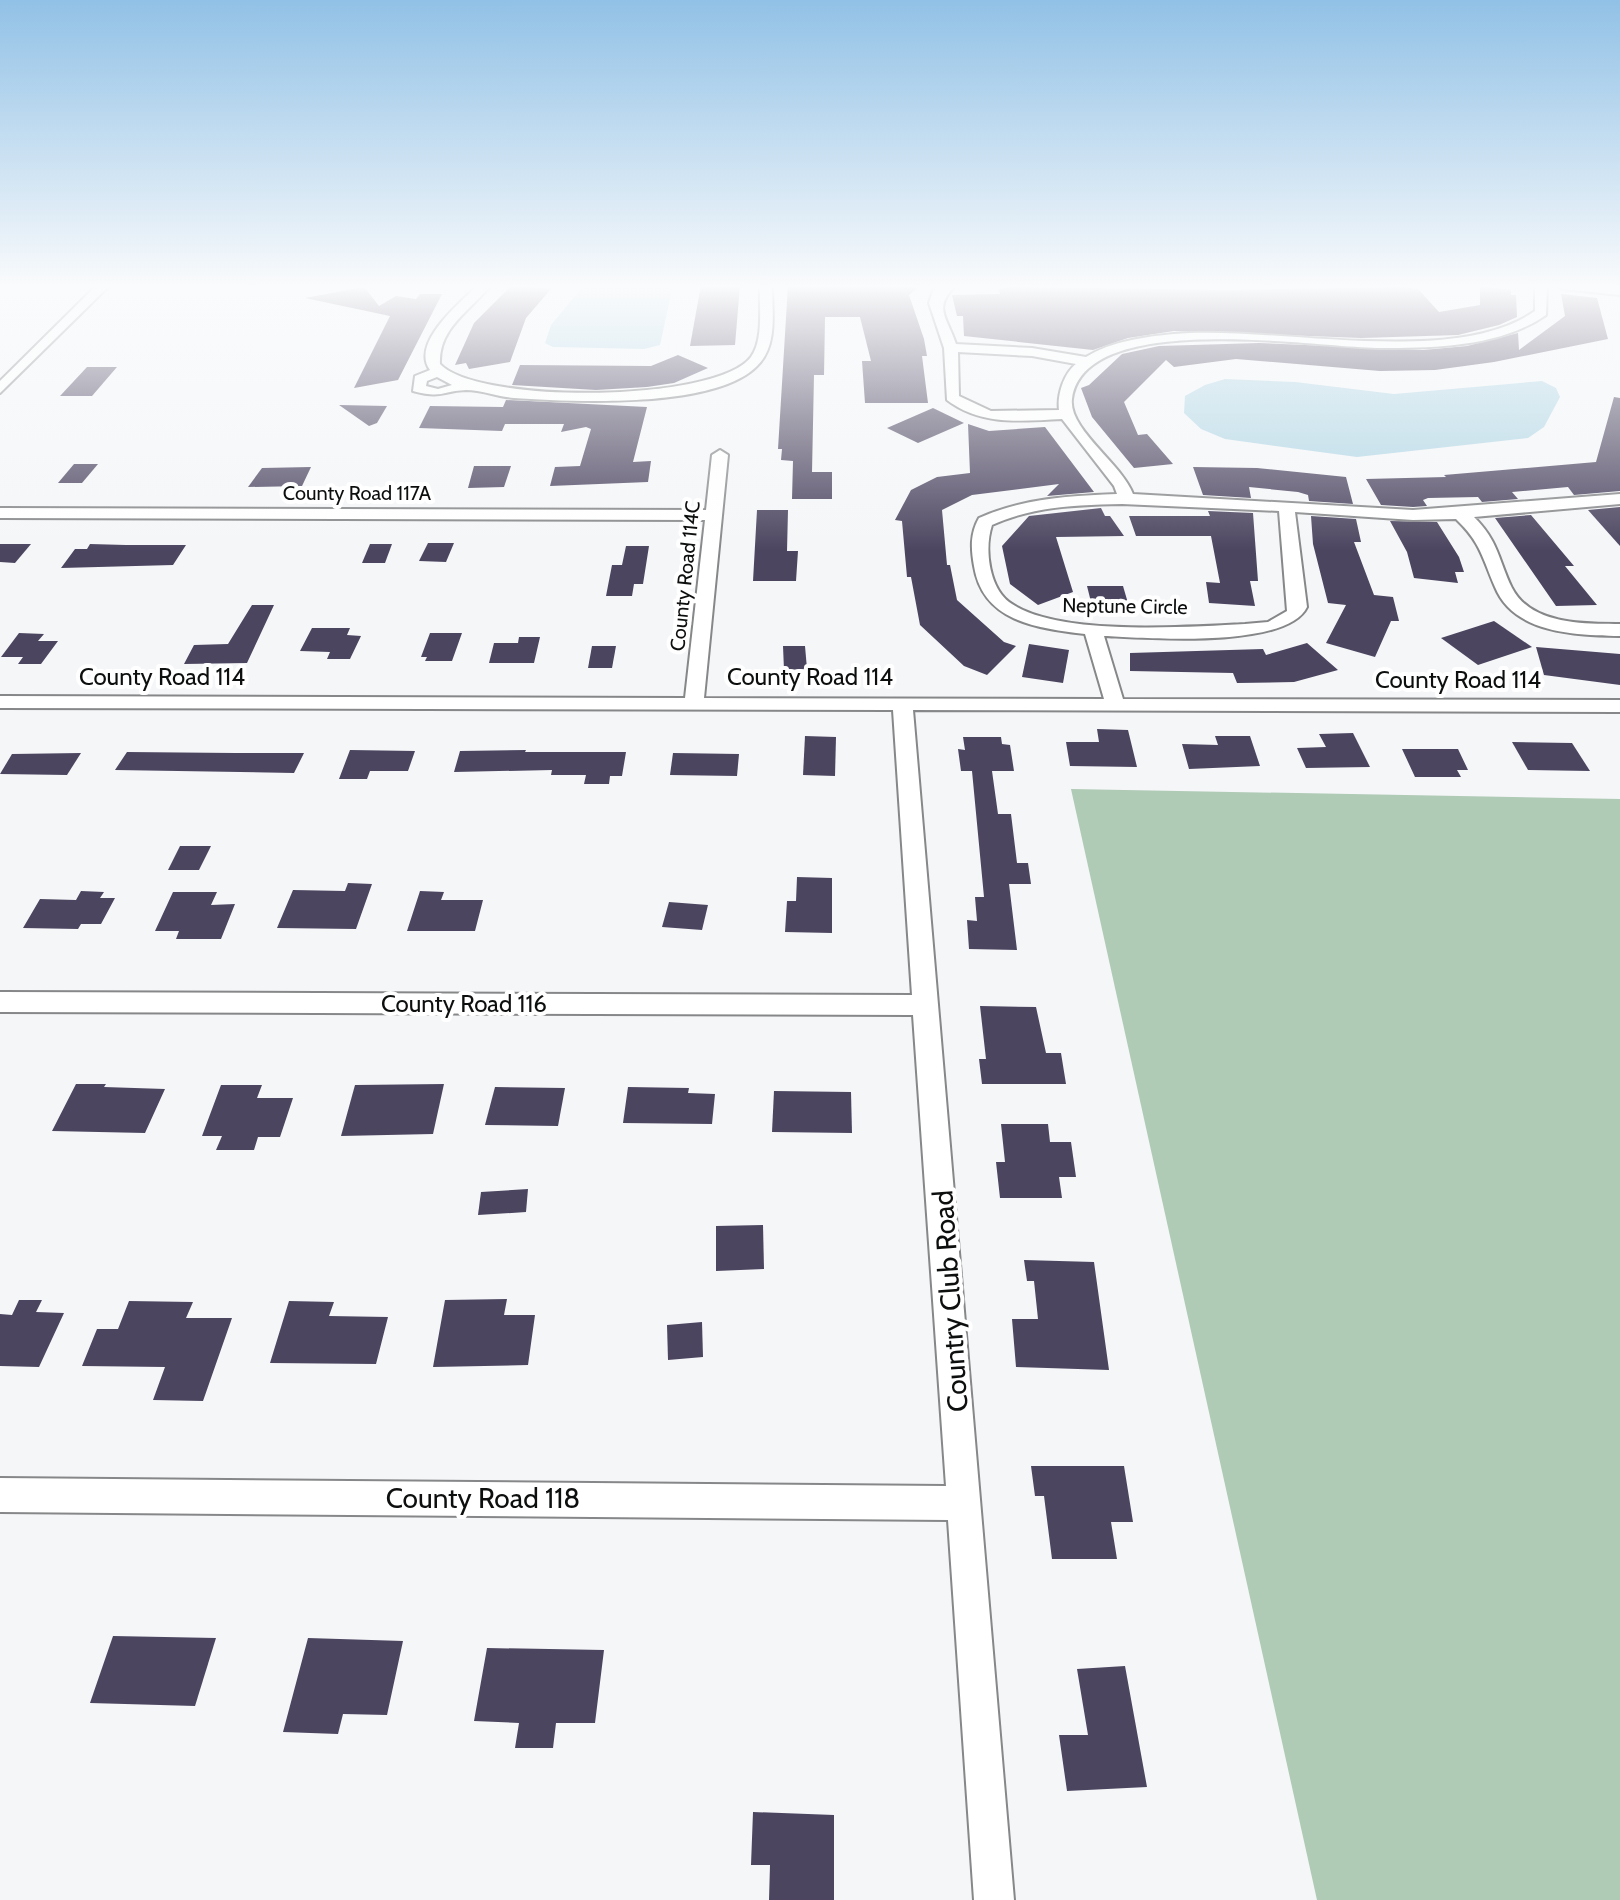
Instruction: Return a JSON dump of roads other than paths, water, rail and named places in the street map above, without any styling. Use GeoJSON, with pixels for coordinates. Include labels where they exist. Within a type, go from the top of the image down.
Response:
{"type":"FeatureCollection","features":[{"type":"Feature","properties":{"kind":"street"},"geometry":{"type":"LineString","coordinates":[[0,389],[15,374]]}},
{"type":"Feature","properties":{"kind":"street"},"geometry":{"type":"LineString","coordinates":[[433,374],[420,379],[418,388],[438,393],[463,387]]}},
{"type":"Feature","properties":{"kind":"street"},"geometry":{"type":"LineString","coordinates":[[440,374],[463,387],[499,393],[645,394],[715,382],[732,374]]}},
{"type":"Feature","properties":{"kind":"street"},"geometry":{"type":"LineString","coordinates":[[950,374],[950,388],[958,403],[999,415],[1067,414]]}},
{"type":"Feature","properties":{"kind":"street"},"geometry":{"type":"LineString","coordinates":[[1079,374],[1067,388],[1067,414],[1117,475],[1127,500]]}},
{"type":"Feature","properties":{"kind":"street","name":"County Road 114C"},"geometry":{"type":"LineString","coordinates":[[694,703],[720,455]]}},
{"type":"Feature","properties":{"kind":"street","name":"Neptune Circle"},"geometry":{"type":"LineString","coordinates":[[1286,505],[1298,607],[1296,614],[1285,622],[1250,630],[1093,630],[1048,626],[1025,619],[997,602],[985,581],[980,534],[985,522],[1008,508],[1127,500],[1286,505],[1381,515],[1460,513],[1620,499]]}},
{"type":"Feature","properties":{"kind":"street","name":"County Road 117A"},"geometry":{"type":"LineString","coordinates":[[0,513],[714,515]]}},
{"type":"Feature","properties":{"kind":"street"},"geometry":{"type":"LineString","coordinates":[[1460,513],[1486,539],[1506,593],[1515,604],[1549,623],[1590,630],[1620,630]]}},
{"type":"Feature","properties":{"kind":"street"},"geometry":{"type":"LineString","coordinates":[[1093,630],[1115,704]]}},
{"type":"Feature","properties":{"kind":"street","name":"County Road 114"},"geometry":{"type":"LineString","coordinates":[[0,702],[1620,706]]}},
{"type":"Feature","properties":{"kind":"street","name":"Country Club Road"},"geometry":{"type":"LineString","coordinates":[[902,702],[928,1005],[994,1900]]}},
{"type":"Feature","properties":{"kind":"street","name":"County Road 116"},"geometry":{"type":"LineString","coordinates":[[0,1002],[928,1005]]}},
{"type":"Feature","properties":{"kind":"street","name":"County Road 118"},"geometry":{"type":"LineString","coordinates":[[0,1495],[966,1503]]}},
{"type":"Feature","properties":{"kind":"water"},"geometry":{"type":"Polygon","coordinates":[[[1225,379],[1295,382],[1394,394],[1542,381],[1556,388],[1560,397],[1544,427],[1528,438],[1357,457],[1225,439],[1201,429],[1184,413],[1185,396],[1225,379]]]}}]}
